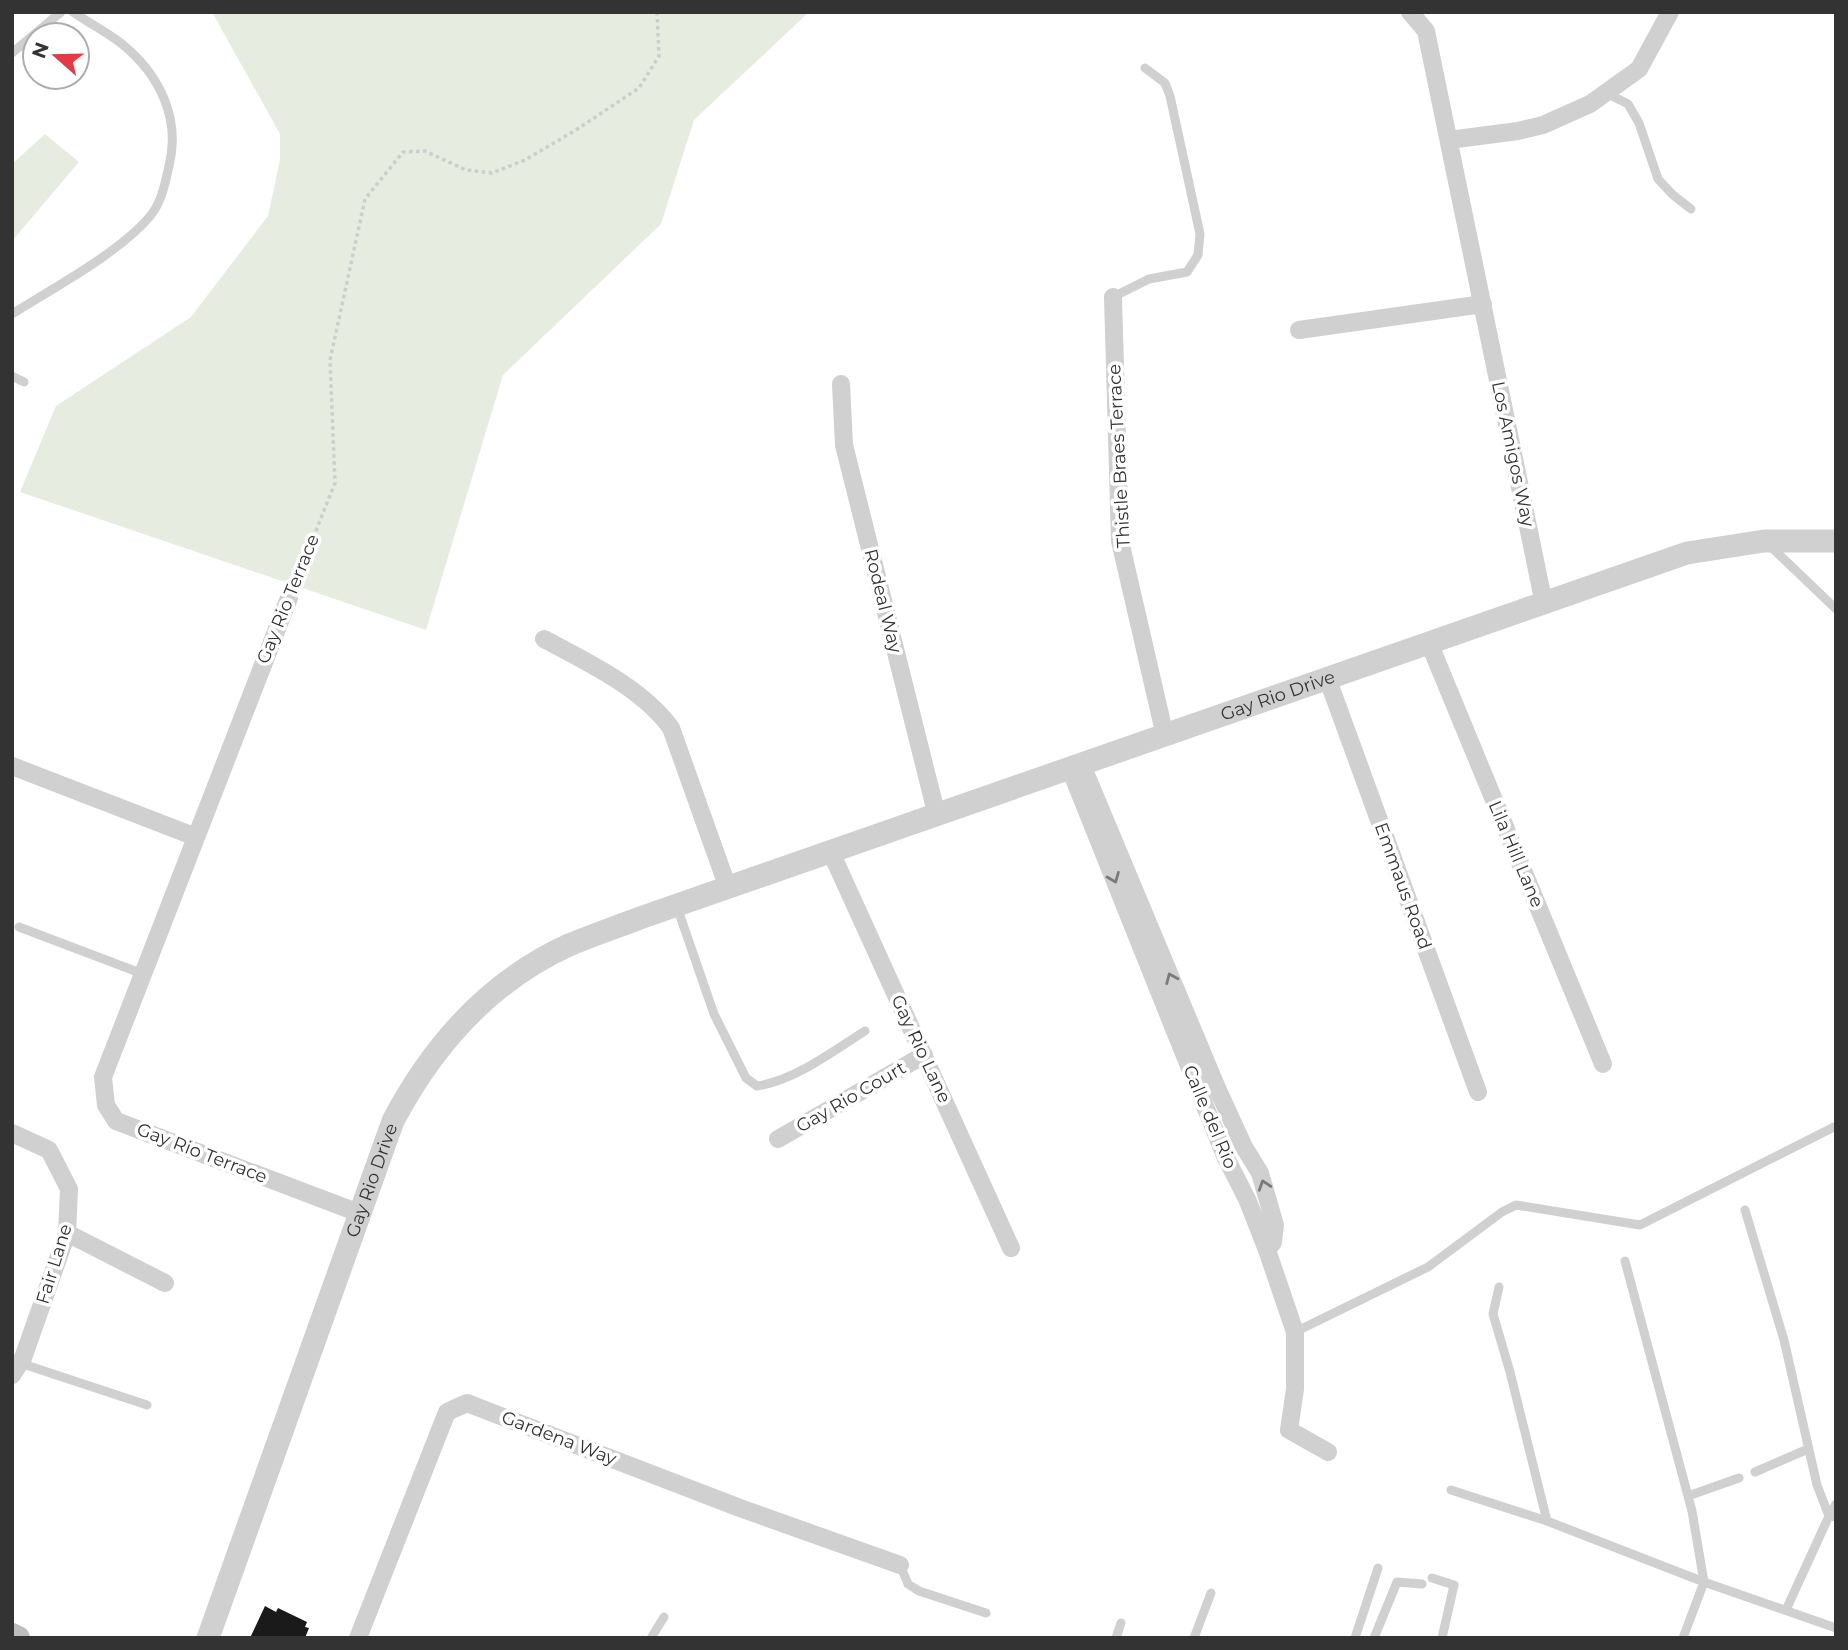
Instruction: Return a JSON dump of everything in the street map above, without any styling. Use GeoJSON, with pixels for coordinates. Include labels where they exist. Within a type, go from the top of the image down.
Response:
{"type":"FeatureCollection","features":[{"type":"Feature","properties":{"kind":"main road"},"geometry":{"type":"LineString","coordinates":[[12,1635],[18,1638]]}},
{"type":"Feature","properties":{"kind":"street","name":"Los Amigos Way"},"geometry":{"type":"LineString","coordinates":[[1410,12],[1426,31],[1544,604]]}},
{"type":"Feature","properties":{"kind":"street"},"geometry":{"type":"LineString","coordinates":[[1449,140],[1518,131],[1543,124],[1567,116],[1608,94],[1639,69],[1670,12]]}},
{"type":"Feature","properties":{"kind":"street","name":"Thistle Braes Terrace"},"geometry":{"type":"LineString","coordinates":[[1113,297],[1120,541],[1165,736]]}},
{"type":"Feature","properties":{"kind":"street"},"geometry":{"type":"LineString","coordinates":[[1299,330],[1483,304]]}},
{"type":"Feature","properties":{"kind":"street","name":"Rodeal Way"},"geometry":{"type":"LineString","coordinates":[[841,384],[844,445],[937,816]]}},
{"type":"Feature","properties":{"kind":"street","name":"Gay Rio Drive"},"geometry":{"type":"LineString","coordinates":[[208,1638],[381,1149],[407,1095],[440,1045],[480,1004],[523,971],[559,950],[640,918],[1687,554],[1764,541],[1836,541]]}},
{"type":"Feature","properties":{"kind":"street","name":"Gay Rio Terrace"},"geometry":{"type":"LineString","coordinates":[[289,598],[103,1077],[106,1105],[117,1121],[359,1213]]}},
{"type":"Feature","properties":{"kind":"street"},"geometry":{"type":"LineString","coordinates":[[544,639],[600,668],[661,714],[671,728],[728,888]]}},
{"type":"Feature","properties":{"kind":"street","name":"Lila Hill Lane"},"geometry":{"type":"LineString","coordinates":[[1430,645],[1603,1064]]}},
{"type":"Feature","properties":{"kind":"street","name":"Emmaus Road"},"geometry":{"type":"LineString","coordinates":[[1328,680],[1478,1093]]}},
{"type":"Feature","properties":{"kind":"street"},"geometry":{"type":"LineString","coordinates":[[12,766],[195,837]]}},
{"type":"Feature","properties":{"kind":"street","name":"Calle del Rio"},"geometry":{"type":"LineString","coordinates":[[1076,767],[1225,1156],[1247,1199],[1267,1250],[1295,1332],[1295,1389],[1289,1430],[1328,1452]]}},
{"type":"Feature","properties":{"kind":"street","name":"Gay Rio Lane"},"geometry":{"type":"LineString","coordinates":[[830,850],[1012,1248]]}},
{"type":"Feature","properties":{"kind":"street","name":"Gay Rio Court"},"geometry":{"type":"LineString","coordinates":[[778,1139],[924,1055]]}},
{"type":"Feature","properties":{"kind":"street","name":"Fair Lane"},"geometry":{"type":"LineString","coordinates":[[12,1133],[49,1150],[69,1189],[67,1233],[16,1369]]}},
{"type":"Feature","properties":{"kind":"street"},"geometry":{"type":"LineString","coordinates":[[67,1233],[165,1283]]}},
{"type":"Feature","properties":{"kind":"street","name":"Gardena Way"},"geometry":{"type":"LineString","coordinates":[[358,1638],[446,1412],[467,1403],[900,1565]]}},
{"type":"Feature","properties":{"kind":"lane"},"geometry":{"type":"LineString","coordinates":[[12,53],[61,12]]}},
{"type":"Feature","properties":{"kind":"lane"},"geometry":{"type":"LineString","coordinates":[[12,314],[118,246],[152,215],[163,194],[174,147],[173,124],[161,91],[148,70],[121,44],[73,12]]}},
{"type":"Feature","properties":{"kind":"lane"},"geometry":{"type":"LineString","coordinates":[[1113,297],[1149,279],[1187,272],[1198,255],[1200,234],[1170,96],[1165,83],[1144,68]]}},
{"type":"Feature","properties":{"kind":"lane"},"geometry":{"type":"LineString","coordinates":[[1608,94],[1628,104],[1639,123],[1658,179],[1691,209]]}},
{"type":"Feature","properties":{"kind":"lane"},"geometry":{"type":"LineString","coordinates":[[12,376],[24,382]]}},
{"type":"Feature","properties":{"kind":"lane"},"geometry":{"type":"LineString","coordinates":[[1764,541],[1836,609]]}},
{"type":"Feature","properties":{"kind":"lane"},"geometry":{"type":"LineString","coordinates":[[677,907],[714,1014],[746,1078],[757,1086],[768,1085],[817,1062],[865,1031]]}},
{"type":"Feature","properties":{"kind":"lane"},"geometry":{"type":"LineString","coordinates":[[19,927],[143,974]]}},
{"type":"Feature","properties":{"kind":"lane"},"geometry":{"type":"LineString","coordinates":[[1295,1332],[1428,1267],[1502,1212],[1516,1205],[1640,1225],[1836,1126]]}},
{"type":"Feature","properties":{"kind":"lane"},"geometry":{"type":"LineString","coordinates":[[1745,1210],[1784,1340],[1817,1485],[1833,1517]]}},
{"type":"Feature","properties":{"kind":"lane"},"geometry":{"type":"LineString","coordinates":[[1625,1261],[1688,1496],[1704,1583],[1683,1638]]}},
{"type":"Feature","properties":{"kind":"lane"},"geometry":{"type":"LineString","coordinates":[[1499,1287],[1493,1314],[1547,1521]]}},
{"type":"Feature","properties":{"kind":"lane"},"geometry":{"type":"LineString","coordinates":[[16,1369],[147,1405]]}},
{"type":"Feature","properties":{"kind":"lane"},"geometry":{"type":"LineString","coordinates":[[1755,1472],[1808,1449]]}},
{"type":"Feature","properties":{"kind":"lane"},"geometry":{"type":"LineString","coordinates":[[1688,1496],[1740,1478]]}},
{"type":"Feature","properties":{"kind":"lane"},"geometry":{"type":"LineString","coordinates":[[1451,1490],[1547,1521],[1704,1583],[1836,1628]]}},
{"type":"Feature","properties":{"kind":"lane"},"geometry":{"type":"LineString","coordinates":[[1786,1611],[1833,1517],[1836,1504]]}},
{"type":"Feature","properties":{"kind":"lane"},"geometry":{"type":"LineString","coordinates":[[900,1565],[908,1584],[919,1591],[986,1613]]}},
{"type":"Feature","properties":{"kind":"lane"},"geometry":{"type":"LineString","coordinates":[[1355,1638],[1378,1568]]}},
{"type":"Feature","properties":{"kind":"lane"},"geometry":{"type":"LineString","coordinates":[[1432,1578],[1454,1585],[1442,1638]]}},
{"type":"Feature","properties":{"kind":"lane"},"geometry":{"type":"LineString","coordinates":[[1374,1638],[1397,1582],[1422,1584]]}},
{"type":"Feature","properties":{"kind":"lane"},"geometry":{"type":"LineString","coordinates":[[1194,1638],[1210,1593]]}},
{"type":"Feature","properties":{"kind":"lane"},"geometry":{"type":"LineString","coordinates":[[651,1638],[664,1617]]}},
{"type":"Feature","properties":{"kind":"lane"},"geometry":{"type":"LineString","coordinates":[[1116,1638],[1121,1623]]}},
{"type":"Feature","properties":{"kind":"path","name":"Gay Rio Terrace"},"geometry":{"type":"LineString","coordinates":[[289,598],[335,483],[330,360],[365,199],[403,152],[425,151],[466,170],[492,173],[525,160],[576,130],[639,88],[659,56],[657,12]]}},
{"type":"Feature","properties":{"kind":"shaded area"},"geometry":{"type":"Polygon","coordinates":[[[212,12],[809,12],[694,120],[661,224],[503,375],[426,630],[20,492],[56,406],[191,317],[268,216],[280,160],[280,134],[212,12]]]}},
{"type":"Feature","properties":{"kind":"shaded area"},"geometry":{"type":"Polygon","coordinates":[[[45,134],[79,162],[12,241],[12,164],[45,134]]]}},
{"type":"Feature","properties":{"kind":"building"},"geometry":{"type":"Polygon","coordinates":[[[265,1606],[276,1612],[278,1608],[307,1622],[305,1627],[309,1628],[305,1638],[250,1638],[265,1606]]]}}]}
